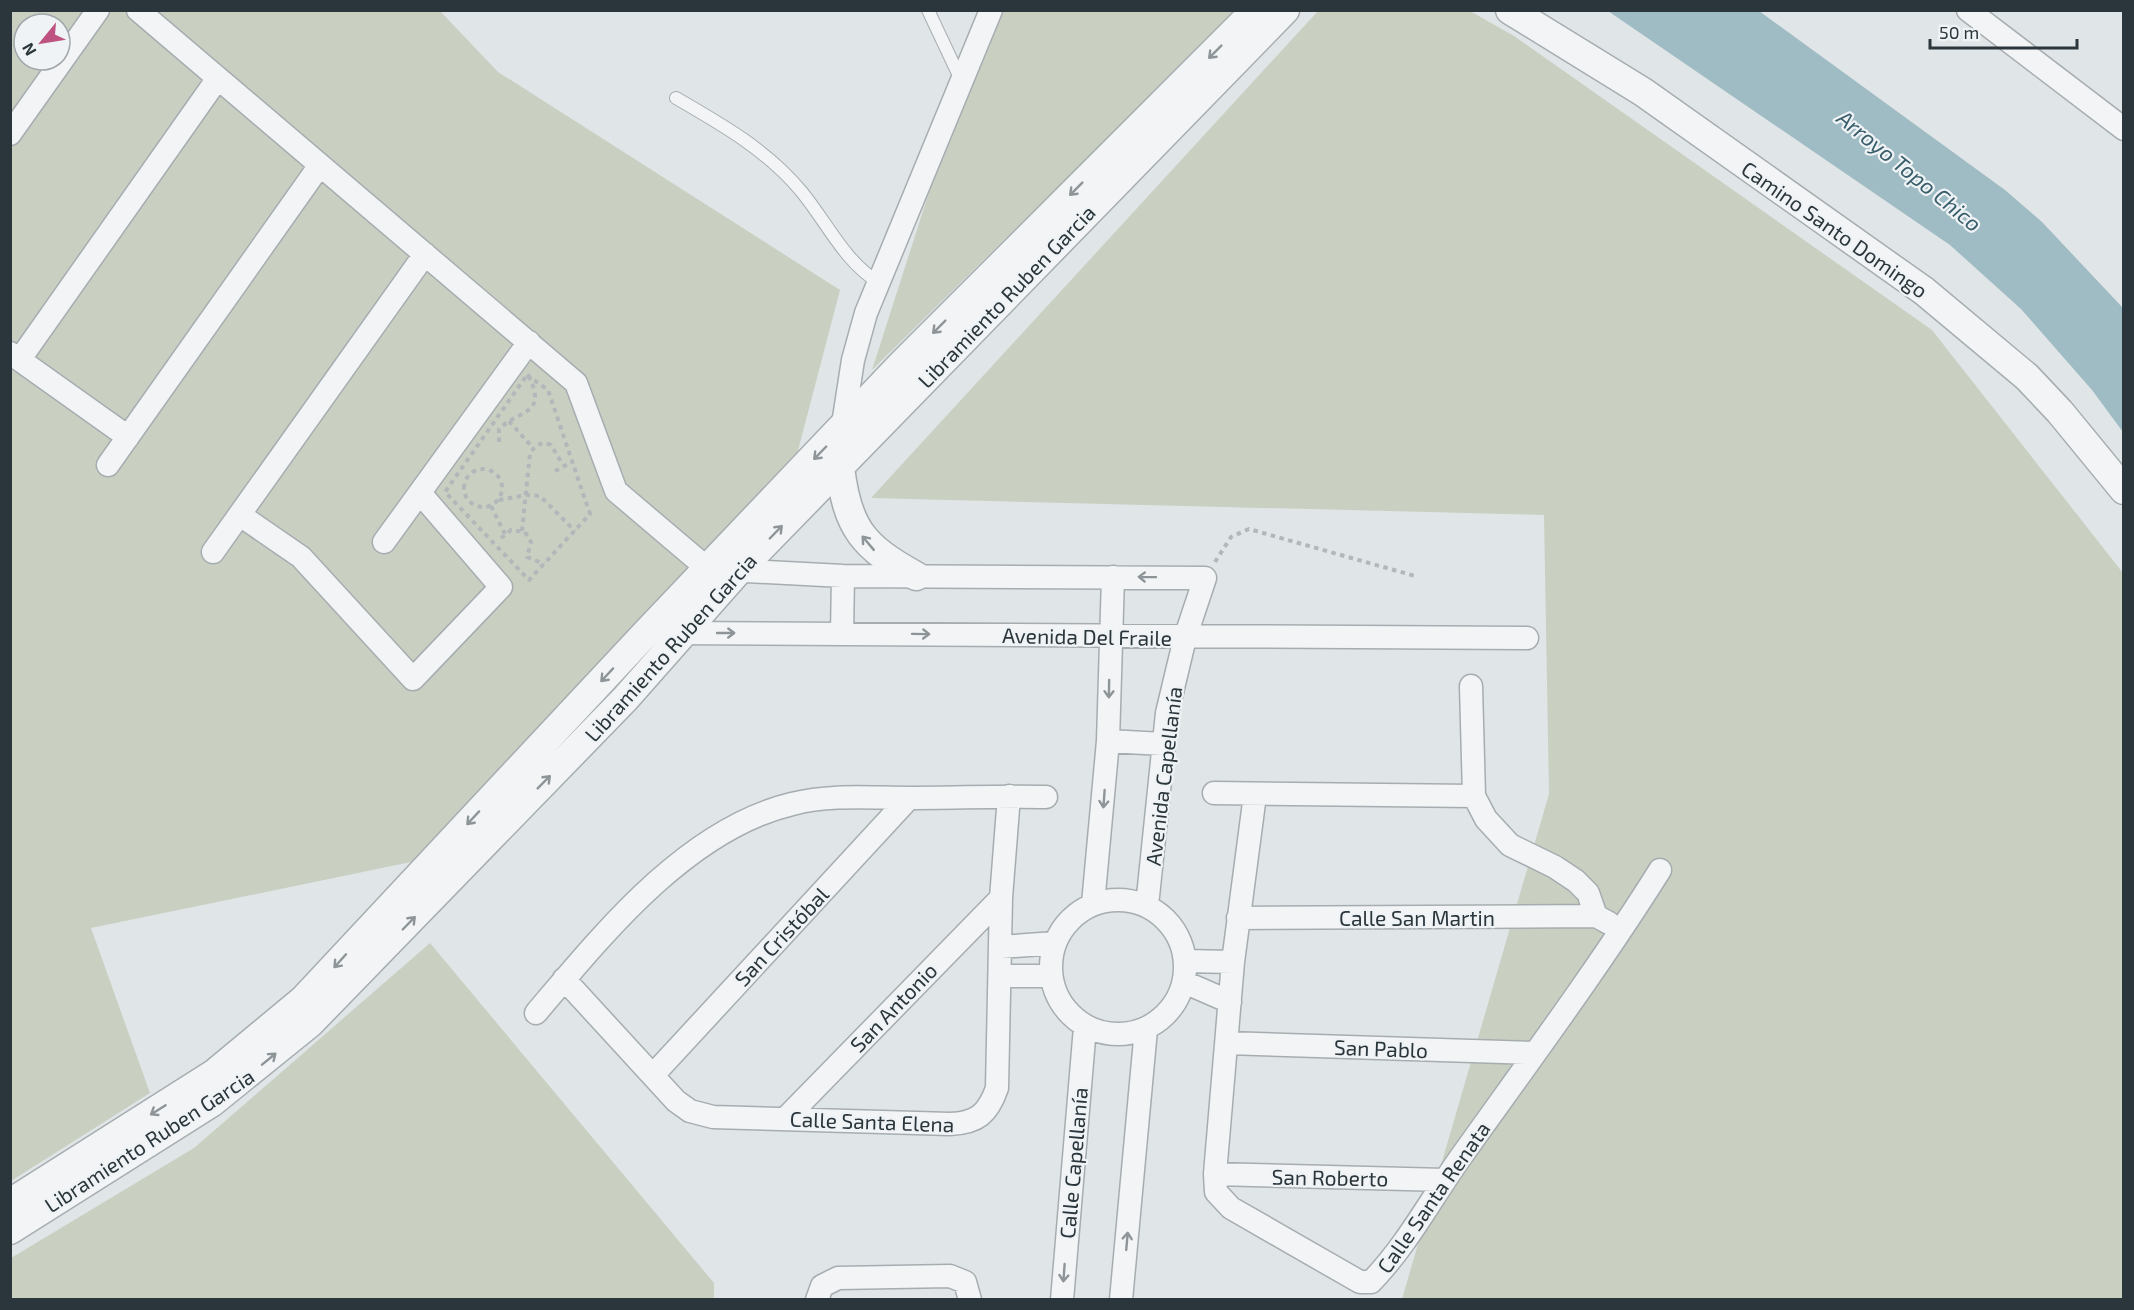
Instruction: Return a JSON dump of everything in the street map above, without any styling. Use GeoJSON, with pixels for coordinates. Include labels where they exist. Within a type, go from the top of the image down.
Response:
{"type":"FeatureCollection","features":[{"type":"Feature","properties":{"kind":"street"},"geometry":{"type":"LineString","coordinates":[[10,134],[98,10]]}},
{"type":"Feature","properties":{"kind":"street"},"geometry":{"type":"LineString","coordinates":[[138,10],[576,383],[615,491],[708,569],[843,576],[1205,578]]}},
{"type":"Feature","properties":{"kind":"street"},"geometry":{"type":"LineString","coordinates":[[842,431],[853,360],[878,282],[991,10]]}},
{"type":"Feature","properties":{"kind":"street","name":"Libramiento Ruben Garcia"},"geometry":{"type":"LineString","coordinates":[[10,1203],[215,1073],[303,1000],[646,633],[842,431],[902,364],[1257,10]]}},
{"type":"Feature","properties":{"kind":"street","name":"Libramiento Ruben Garcia"},"geometry":{"type":"LineString","coordinates":[[10,1230],[211,1103],[295,1037],[343,992],[626,699],[738,571],[1285,10]]}},
{"type":"Feature","properties":{"kind":"street","name":"Camino Santo Domingo"},"geometry":{"type":"LineString","coordinates":[[1510,10],[1643,92],[1924,291],[2027,377],[2060,412],[2124,490]]}},
{"type":"Feature","properties":{"kind":"street"},"geometry":{"type":"LineString","coordinates":[[1968,10],[2124,129]]}},
{"type":"Feature","properties":{"kind":"street"},"geometry":{"type":"LineString","coordinates":[[128,437],[15,356],[218,78]]}},
{"type":"Feature","properties":{"kind":"street"},"geometry":{"type":"LineString","coordinates":[[108,465],[320,165]]}},
{"type":"Feature","properties":{"kind":"street"},"geometry":{"type":"LineString","coordinates":[[213,552],[425,254]]}},
{"type":"Feature","properties":{"kind":"street"},"geometry":{"type":"LineString","coordinates":[[384,542],[529,342]]}},
{"type":"Feature","properties":{"kind":"street"},"geometry":{"type":"LineString","coordinates":[[840,467],[848,510],[868,545],[882,558],[916,576]]}},
{"type":"Feature","properties":{"kind":"street"},"geometry":{"type":"LineString","coordinates":[[240,515],[301,557],[413,679],[501,587],[420,493]]}},
{"type":"Feature","properties":{"kind":"street"},"geometry":{"type":"LineString","coordinates":[[842,633],[843,576]]}},
{"type":"Feature","properties":{"kind":"street"},"geometry":{"type":"LineString","coordinates":[[1093,904],[1108,741],[1113,577]]}},
{"type":"Feature","properties":{"kind":"street","name":"Avenida Capellanía"},"geometry":{"type":"LineString","coordinates":[[1147,906],[1163,744],[1185,638],[1205,578]]}},
{"type":"Feature","properties":{"kind":"street","name":"Avenida Del Fraile"},"geometry":{"type":"LineString","coordinates":[[646,633],[842,633],[1185,638],[1527,638]]}},
{"type":"Feature","properties":{"kind":"street"},"geometry":{"type":"LineString","coordinates":[[1471,687],[1474,796],[1486,819],[1510,845],[1555,867],[1576,881],[1588,893],[1596,915],[1621,933]]}},
{"type":"Feature","properties":{"kind":"street"},"geometry":{"type":"LineString","coordinates":[[1108,741],[1163,744]]}},
{"type":"Feature","properties":{"kind":"street"},"geometry":{"type":"LineString","coordinates":[[1214,794],[1474,796]]}},
{"type":"Feature","properties":{"kind":"street","name":"Calle Santa Renata"},"geometry":{"type":"LineString","coordinates":[[1255,795],[1233,962],[1215,1174],[1216,1192],[1231,1208],[1327,1266],[1360,1282],[1371,1282],[1394,1259],[1444,1180],[1621,933],[1660,870]]}},
{"type":"Feature","properties":{"kind":"street"},"geometry":{"type":"LineString","coordinates":[[536,1013],[564,979],[637,901],[680,863],[720,833],[761,814],[792,804],[837,796],[1046,797]]}},
{"type":"Feature","properties":{"kind":"street","name":"Calle Santa Elena"},"geometry":{"type":"LineString","coordinates":[[564,979],[654,1074],[676,1101],[690,1111],[712,1117],[950,1124],[974,1121],[985,1114],[997,1088],[1001,898],[1009,796]]}},
{"type":"Feature","properties":{"kind":"street","name":"San Cristóbal"},"geometry":{"type":"LineString","coordinates":[[654,1074],[909,798]]}},
{"type":"Feature","properties":{"kind":"street","name":"San Antonio"},"geometry":{"type":"LineString","coordinates":[[786,1118],[1001,898]]}},
{"type":"Feature","properties":{"kind":"street"},"geometry":{"type":"LineString","coordinates":[[1111,900],[1130,901],[1147,906],[1166,920],[1179,938],[1185,971],[1170,1010],[1164,1018],[1146,1029],[1126,1035],[1105,1034],[1085,1027],[1069,1013],[1057,996],[1051,976],[1055,943],[1064,927],[1077,914],[1093,904],[1111,900]]}},
{"type":"Feature","properties":{"kind":"street","name":"Calle San Martin"},"geometry":{"type":"LineString","coordinates":[[1238,918],[1596,915]]}},
{"type":"Feature","properties":{"kind":"street"},"geometry":{"type":"LineString","coordinates":[[1001,948],[1055,943]]}},
{"type":"Feature","properties":{"kind":"street"},"geometry":{"type":"LineString","coordinates":[[1185,971],[1233,962]]}},
{"type":"Feature","properties":{"kind":"street"},"geometry":{"type":"LineString","coordinates":[[1185,971],[1230,1002]]}},
{"type":"Feature","properties":{"kind":"street"},"geometry":{"type":"LineString","coordinates":[[1000,976],[1051,976]]}},
{"type":"Feature","properties":{"kind":"street","name":"Calle Capellanía"},"geometry":{"type":"LineString","coordinates":[[1062,1299],[1085,1027]]}},
{"type":"Feature","properties":{"kind":"street"},"geometry":{"type":"LineString","coordinates":[[1121,1299],[1146,1029]]}},
{"type":"Feature","properties":{"kind":"street","name":"San Pablo"},"geometry":{"type":"LineString","coordinates":[[1227,1043],[1535,1053]]}},
{"type":"Feature","properties":{"kind":"street","name":"San Roberto"},"geometry":{"type":"LineString","coordinates":[[1215,1174],[1444,1180]]}},
{"type":"Feature","properties":{"kind":"street"},"geometry":{"type":"LineString","coordinates":[[819,1293],[838,1278],[853,1277],[950,1276],[968,1291]]}},
{"type":"Feature","properties":{"kind":"lane"},"geometry":{"type":"LineString","coordinates":[[928,10],[961,81]]}},
{"type":"Feature","properties":{"kind":"lane"},"geometry":{"type":"LineString","coordinates":[[676,98],[738,134],[778,166],[800,190],[854,263],[878,282]]}},
{"type":"Feature","properties":{"kind":"path"},"geometry":{"type":"LineString","coordinates":[[499,442],[499,429],[509,421],[522,416],[532,406],[534,392],[527,375]]}},
{"type":"Feature","properties":{"kind":"path"},"geometry":{"type":"LineString","coordinates":[[527,375],[548,390],[590,514],[529,580],[445,492],[527,375]]}},
{"type":"Feature","properties":{"kind":"path"},"geometry":{"type":"LineString","coordinates":[[509,421],[533,448]]}},
{"type":"Feature","properties":{"kind":"path"},"geometry":{"type":"LineString","coordinates":[[544,564],[527,557],[531,542],[522,531],[528,461],[533,448],[544,442],[551,445],[562,465]]}},
{"type":"Feature","properties":{"kind":"path"},"geometry":{"type":"LineString","coordinates":[[555,471],[562,465],[572,462]]}},
{"type":"Feature","properties":{"kind":"path"},"geometry":{"type":"LineString","coordinates":[[498,500],[502,485],[497,474],[485,469],[473,471],[464,488],[468,500],[478,507],[491,506],[498,500],[540,495],[575,531]]}},
{"type":"Feature","properties":{"kind":"path"},"geometry":{"type":"LineString","coordinates":[[491,506],[505,534]]}},
{"type":"Feature","properties":{"kind":"path"},"geometry":{"type":"LineString","coordinates":[[1205,578],[1231,537],[1249,529],[1415,576]]}},
{"type":"Feature","properties":{"kind":"path"},"geometry":{"type":"LineString","coordinates":[[501,538],[511,531],[522,531]]}},
{"type":"Feature","properties":{"kind":"shaded area"},"geometry":{"type":"Polygon","coordinates":[[[11,11],[440,11],[498,72],[840,290],[795,462],[411,862],[91,928],[150,1093],[11,1181],[11,11]]]}},
{"type":"Feature","properties":{"kind":"shaded area"},"geometry":{"type":"Polygon","coordinates":[[[1001,11],[1236,11],[872,370],[948,133],[1001,11]]]}},
{"type":"Feature","properties":{"kind":"shaded area"},"geometry":{"type":"Polygon","coordinates":[[[1318,11],[1470,11],[1514,36],[1932,330],[2123,573],[2123,1299],[1402,1299],[1549,794],[1544,515],[871,498],[1318,11]]]}},
{"type":"Feature","properties":{"kind":"shaded area"},"geometry":{"type":"Polygon","coordinates":[[[430,943],[714,1283],[714,1299],[11,1299],[11,1258],[194,1148],[430,943]]]}},
{"type":"Feature","properties":{"kind":"water","name":"Arroyo Topo Chico"},"geometry":{"type":"Polygon","coordinates":[[[1608,11],[1759,11],[2005,190],[2042,222],[2123,308],[2123,432],[2092,390],[2021,309],[1950,245],[1608,11]]]}}]}
